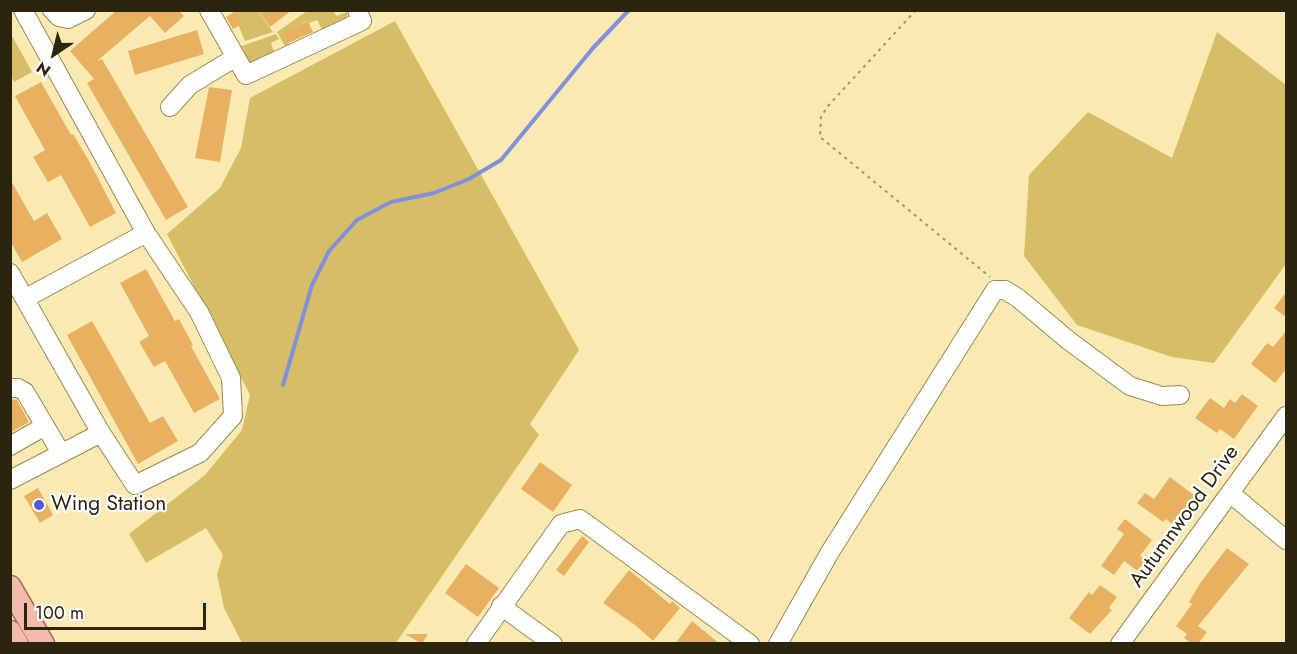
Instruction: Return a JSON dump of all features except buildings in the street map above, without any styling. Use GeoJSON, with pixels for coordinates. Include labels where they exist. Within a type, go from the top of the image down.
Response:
{"type":"FeatureCollection","features":[{"type":"Feature","properties":{"kind":"main road"},"geometry":{"type":"LineString","coordinates":[[10,587],[44,644]]}},
{"type":"Feature","properties":{"kind":"main road"},"geometry":{"type":"LineString","coordinates":[[10,632],[17,644]]}},
{"type":"Feature","properties":{"kind":"street"},"geometry":{"type":"LineString","coordinates":[[10,273],[101,433],[135,485],[200,453],[233,416],[231,378],[199,312],[146,233],[23,10]]}},
{"type":"Feature","properties":{"kind":"street"},"geometry":{"type":"LineString","coordinates":[[52,10],[59,17],[68,19],[86,10]]}},
{"type":"Feature","properties":{"kind":"street"},"geometry":{"type":"LineString","coordinates":[[209,10],[246,75],[362,21],[357,10]]}},
{"type":"Feature","properties":{"kind":"street"},"geometry":{"type":"LineString","coordinates":[[170,107],[190,85],[236,57]]}},
{"type":"Feature","properties":{"kind":"street"},"geometry":{"type":"LineString","coordinates":[[26,298],[146,233]]}},
{"type":"Feature","properties":{"kind":"street"},"geometry":{"type":"LineString","coordinates":[[778,644],[852,516],[951,364],[987,302],[999,289],[1018,298],[1068,340],[1130,386],[1162,396],[1180,395]]}},
{"type":"Feature","properties":{"kind":"street"},"geometry":{"type":"LineString","coordinates":[[10,388],[18,388],[25,392],[61,453]]}},
{"type":"Feature","properties":{"kind":"street","name":"Autumnwood Drive"},"geometry":{"type":"LineString","coordinates":[[1120,644],[1287,416]]}},
{"type":"Feature","properties":{"kind":"street"},"geometry":{"type":"LineString","coordinates":[[10,446],[45,426]]}},
{"type":"Feature","properties":{"kind":"street"},"geometry":{"type":"LineString","coordinates":[[10,480],[101,433]]}},
{"type":"Feature","properties":{"kind":"street"},"geometry":{"type":"LineString","coordinates":[[1230,493],[1287,540]]}},
{"type":"Feature","properties":{"kind":"street"},"geometry":{"type":"LineString","coordinates":[[476,644],[561,524],[580,519],[750,644]]}},
{"type":"Feature","properties":{"kind":"street"},"geometry":{"type":"LineString","coordinates":[[501,606],[553,644]]}},
{"type":"Feature","properties":{"kind":"path"},"geometry":{"type":"LineString","coordinates":[[916,10],[828,106],[821,117],[820,137],[989,275],[999,289]]}},
{"type":"Feature","properties":{"kind":"shaded area"},"geometry":{"type":"Polygon","coordinates":[[[230,11],[258,11],[273,32],[245,41],[233,12],[230,11]]]}},
{"type":"Feature","properties":{"kind":"shaded area"},"geometry":{"type":"Polygon","coordinates":[[[307,11],[333,11],[337,16],[347,12],[347,16],[344,20],[323,31],[317,20],[309,23],[307,21],[284,33],[290,46],[286,48],[277,32],[307,11]]]}},
{"type":"Feature","properties":{"kind":"shaded area"},"geometry":{"type":"Polygon","coordinates":[[[395,21],[579,350],[530,424],[539,435],[396,643],[242,643],[224,608],[217,574],[223,555],[206,528],[146,563],[129,534],[205,475],[242,430],[250,395],[167,234],[220,188],[241,148],[250,98],[395,21]]]}},
{"type":"Feature","properties":{"kind":"shaded area"},"geometry":{"type":"Polygon","coordinates":[[[1217,32],[1286,85],[1286,264],[1214,363],[1172,357],[1077,325],[1024,256],[1029,175],[1088,112],[1172,158],[1217,32]]]}},
{"type":"Feature","properties":{"kind":"shaded area"},"geometry":{"type":"Polygon","coordinates":[[[11,34],[32,72],[14,82],[11,76],[11,34]]]}},
{"type":"Feature","properties":{"kind":"shaded area"},"geometry":{"type":"Polygon","coordinates":[[[276,34],[279,39],[271,43],[275,54],[246,66],[236,48],[276,34]]]}},
{"type":"Feature","properties":{"kind":"waterway"},"geometry":{"type":"LineString","coordinates":[[283,385],[312,285],[329,251],[357,220],[391,202],[434,193],[469,179],[501,160],[593,48],[629,10]]}},
{"type":"Feature","properties":{"kind":"place","name":"Wing Station"},"geometry":{"type":"Point","coordinates":[39,505]}}]}
